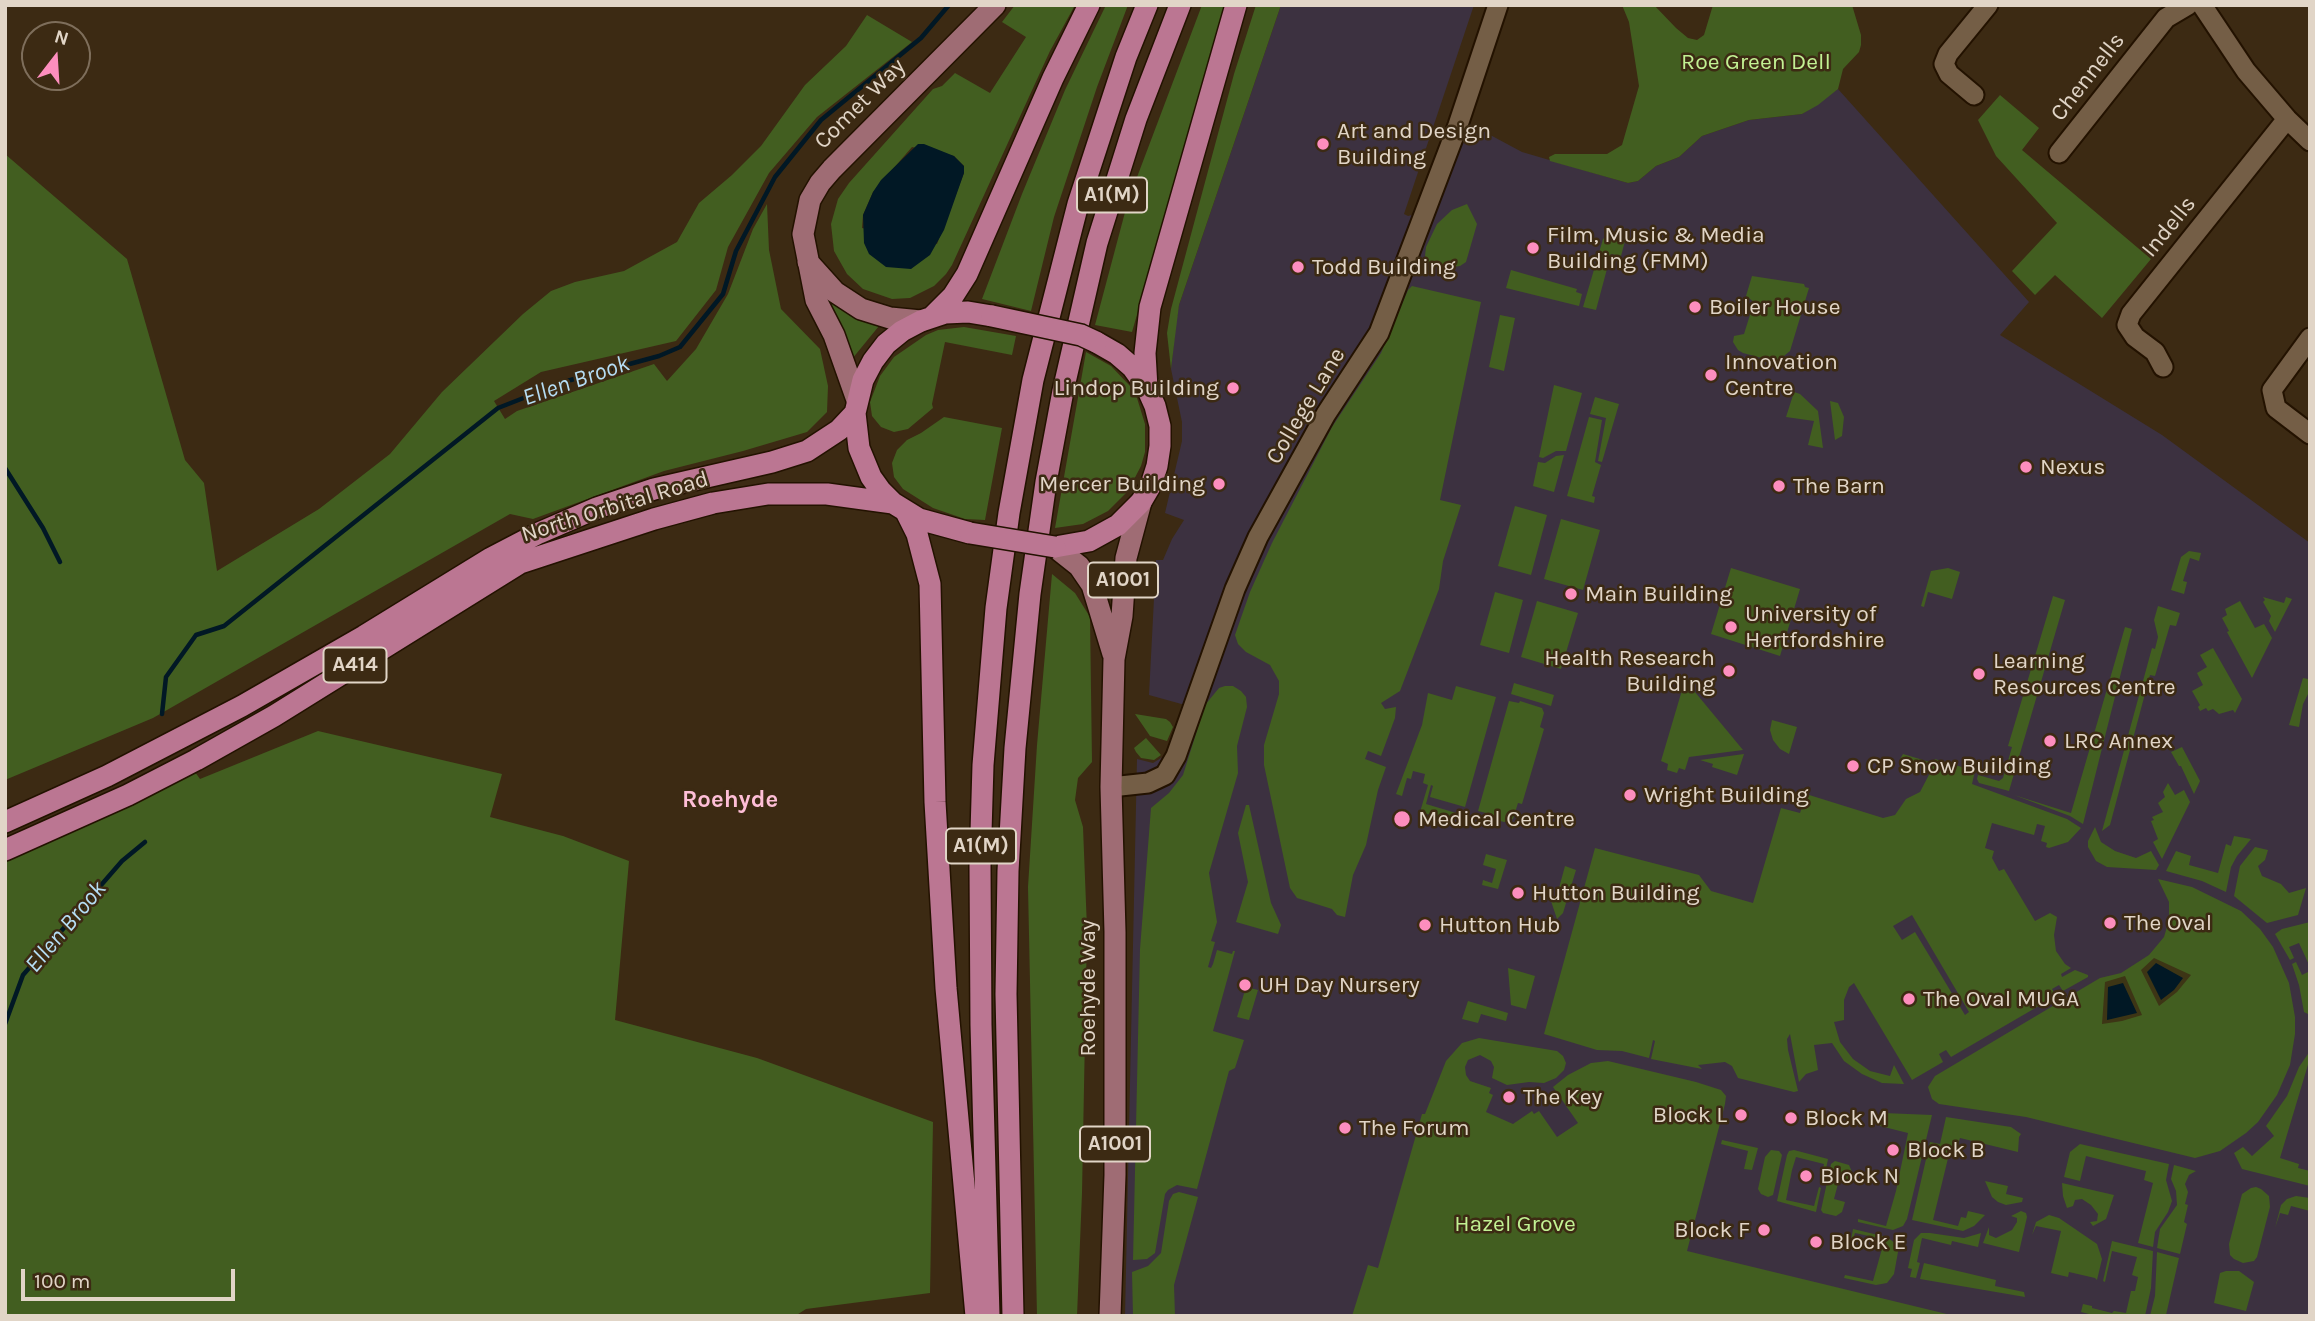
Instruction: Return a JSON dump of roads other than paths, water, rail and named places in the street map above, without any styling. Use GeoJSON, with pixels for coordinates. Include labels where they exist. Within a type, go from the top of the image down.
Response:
{"type":"FeatureCollection","features":[{"type":"Feature","properties":{"kind":"highway"},"geometry":{"type":"LineString","coordinates":[[976,1316],[946,988],[935,802],[930,584],[917,534],[900,507],[876,484],[864,462],[856,430],[856,407],[863,380],[873,361],[888,343],[902,331],[927,318],[953,296],[967,274],[1053,78],[1089,5]]}},
{"type":"Feature","properties":{"kind":"highway","name":"A1(M)"},"geometry":{"type":"LineString","coordinates":[[989,1316],[981,1025],[980,866],[983,765],[996,608],[1009,513],[1037,366],[1077,204],[1126,57],[1147,5]]}},
{"type":"Feature","properties":{"kind":"highway","name":"A1(M)"},"geometry":{"type":"LineString","coordinates":[[1013,1316],[1006,994],[1008,885],[1015,748],[1030,594],[1063,391],[1097,243],[1136,119],[1180,5]]}},
{"type":"Feature","properties":{"kind":"highway"},"geometry":{"type":"LineString","coordinates":[[1147,388],[1145,353],[1150,307],[1236,5]]}},
{"type":"Feature","properties":{"kind":"highway"},"geometry":{"type":"LineString","coordinates":[[927,318],[958,312],[992,316],[1081,335],[1117,354],[1132,367],[1147,388],[1160,426],[1157,466],[1151,485],[1141,502],[1105,534],[1072,545],[1055,547]]}},
{"type":"Feature","properties":{"kind":"highway","name":"North Orbital Road"},"geometry":{"type":"LineString","coordinates":[[5,822],[107,776],[230,713],[364,636],[491,558],[539,533],[597,508],[654,489],[772,462],[807,451],[839,430],[856,407]]}},
{"type":"Feature","properties":{"kind":"highway","name":"North Orbital Road"},"geometry":{"type":"LineString","coordinates":[[5,850],[128,795],[196,760],[274,716],[520,563],[654,519],[713,503],[768,494],[827,494],[900,507],[946,528],[1055,547]]}},
{"type":"Feature","properties":{"kind":"main road","name":"Comet Way"},"geometry":{"type":"LineString","coordinates":[[856,407],[834,335],[816,300],[807,260],[803,234],[810,200],[820,183],[995,5]]}},
{"type":"Feature","properties":{"kind":"main road"},"geometry":{"type":"LineString","coordinates":[[807,260],[835,292],[861,309],[890,318],[927,318]]}},
{"type":"Feature","properties":{"kind":"main road","name":"Roehyde Way"},"geometry":{"type":"LineString","coordinates":[[1110,1316],[1115,1175],[1115,932],[1111,787],[1114,659],[1122,616],[1126,558],[1141,502]]}},
{"type":"Feature","properties":{"kind":"main road","name":"Roehyde Way"},"geometry":{"type":"LineString","coordinates":[[1055,547],[1079,566],[1092,584],[1114,659]]}},
{"type":"Feature","properties":{"kind":"street","name":"College Lane"},"geometry":{"type":"LineString","coordinates":[[1111,787],[1148,783],[1165,775],[1176,756],[1231,600],[1258,537],[1326,414],[1379,333],[1458,125],[1498,5]]}},
{"type":"Feature","properties":{"kind":"street"},"geometry":{"type":"LineString","coordinates":[[1974,95],[1949,74],[1944,64],[1948,54],[1988,5]]}},
{"type":"Feature","properties":{"kind":"street","name":"Chennells"},"geometry":{"type":"LineString","coordinates":[[2059,153],[2166,18],[2188,5]]}},
{"type":"Feature","properties":{"kind":"street"},"geometry":{"type":"LineString","coordinates":[[2202,5],[2246,72],[2310,141]]}},
{"type":"Feature","properties":{"kind":"street","name":"Indells"},"geometry":{"type":"LineString","coordinates":[[2163,366],[2155,352],[2127,326],[2131,314],[2287,119]]}},
{"type":"Feature","properties":{"kind":"street"},"geometry":{"type":"LineString","coordinates":[[2310,338],[2272,390],[2276,408],[2310,434]]}},
{"type":"Feature","properties":{"kind":"water"},"geometry":{"type":"Polygon","coordinates":[[[918,144],[954,156],[964,166],[964,173],[944,230],[930,255],[911,269],[886,267],[869,254],[864,243],[863,215],[881,180],[918,144]]]}},
{"type":"Feature","properties":{"kind":"water"},"geometry":{"type":"Polygon","coordinates":[[[2156,963],[2183,978],[2174,990],[2161,1000],[2147,972],[2156,963]]]}},
{"type":"Feature","properties":{"kind":"water"},"geometry":{"type":"Polygon","coordinates":[[[2123,983],[2137,1013],[2107,1020],[2108,987],[2123,983]]]}},
{"type":"Feature","properties":{"kind":"waterway","name":"Ellen Brook"},"geometry":{"type":"LineString","coordinates":[[162,714],[166,677],[196,635],[224,626],[498,408],[567,381],[659,356],[680,347],[723,294],[736,251],[775,177],[821,120],[921,38],[949,5]]}},
{"type":"Feature","properties":{"kind":"waterway"},"geometry":{"type":"LineString","coordinates":[[5,468],[43,528],[60,562]]}},
{"type":"Feature","properties":{"kind":"waterway","name":"Ellen Brook"},"geometry":{"type":"LineString","coordinates":[[5,1024],[23,975],[122,861],[145,842]]}},
{"type":"Feature","properties":{"kind":"place","name":"Art and Design Building"},"geometry":{"type":"Point","coordinates":[1323,144]}},
{"type":"Feature","properties":{"kind":"place","name":"Film, Music & Media Building (FMM)"},"geometry":{"type":"Point","coordinates":[1533,248]}},
{"type":"Feature","properties":{"kind":"place","name":"Todd Building"},"geometry":{"type":"Point","coordinates":[1298,267]}},
{"type":"Feature","properties":{"kind":"place","name":"Boiler House"},"geometry":{"type":"Point","coordinates":[1695,307]}},
{"type":"Feature","properties":{"kind":"place","name":"Innovation Centre"},"geometry":{"type":"Point","coordinates":[1711,375]}},
{"type":"Feature","properties":{"kind":"place","name":"Lindop Building"},"geometry":{"type":"Point","coordinates":[1233,388]}},
{"type":"Feature","properties":{"kind":"place","name":"Nexus"},"geometry":{"type":"Point","coordinates":[2026,467]}},
{"type":"Feature","properties":{"kind":"place","name":"Mercer Building"},"geometry":{"type":"Point","coordinates":[1219,484]}},
{"type":"Feature","properties":{"kind":"place","name":"The Barn"},"geometry":{"type":"Point","coordinates":[1779,486]}},
{"type":"Feature","properties":{"kind":"place","name":"Main Building"},"geometry":{"type":"Point","coordinates":[1571,594]}},
{"type":"Feature","properties":{"kind":"place","name":"University of Hertfordshire"},"geometry":{"type":"Point","coordinates":[1731,627]}},
{"type":"Feature","properties":{"kind":"place","name":"Health Research Building"},"geometry":{"type":"Point","coordinates":[1729,671]}},
{"type":"Feature","properties":{"kind":"place","name":"Learning Resources Centre"},"geometry":{"type":"Point","coordinates":[1979,674]}},
{"type":"Feature","properties":{"kind":"place","name":"LRC Annex"},"geometry":{"type":"Point","coordinates":[2050,741]}},
{"type":"Feature","properties":{"kind":"place","name":"CP Snow Building"},"geometry":{"type":"Point","coordinates":[1853,766]}},
{"type":"Feature","properties":{"kind":"place","name":"Wright Building"},"geometry":{"type":"Point","coordinates":[1630,795]}},
{"type":"Feature","properties":{"kind":"place","name":"Medical Centre"},"geometry":{"type":"Point","coordinates":[1402,819]}},
{"type":"Feature","properties":{"kind":"place","name":"Hutton Building"},"geometry":{"type":"Point","coordinates":[1518,893]}},
{"type":"Feature","properties":{"kind":"place","name":"The Oval"},"geometry":{"type":"Point","coordinates":[2110,923]}},
{"type":"Feature","properties":{"kind":"place","name":"Hutton Hub"},"geometry":{"type":"Point","coordinates":[1425,925]}},
{"type":"Feature","properties":{"kind":"place","name":"UH Day Nursery"},"geometry":{"type":"Point","coordinates":[1245,985]}},
{"type":"Feature","properties":{"kind":"place","name":"The Oval MUGA"},"geometry":{"type":"Point","coordinates":[1909,999]}},
{"type":"Feature","properties":{"kind":"place","name":"The Key"},"geometry":{"type":"Point","coordinates":[1509,1097]}},
{"type":"Feature","properties":{"kind":"place","name":"Block L"},"geometry":{"type":"Point","coordinates":[1741,1115]}},
{"type":"Feature","properties":{"kind":"place","name":"Block M"},"geometry":{"type":"Point","coordinates":[1791,1118]}},
{"type":"Feature","properties":{"kind":"place","name":"The Forum"},"geometry":{"type":"Point","coordinates":[1345,1128]}},
{"type":"Feature","properties":{"kind":"place","name":"Block B"},"geometry":{"type":"Point","coordinates":[1893,1150]}},
{"type":"Feature","properties":{"kind":"place","name":"Block N"},"geometry":{"type":"Point","coordinates":[1806,1176]}},
{"type":"Feature","properties":{"kind":"place","name":"Block F"},"geometry":{"type":"Point","coordinates":[1764,1230]}},
{"type":"Feature","properties":{"kind":"place","name":"Block E"},"geometry":{"type":"Point","coordinates":[1816,1242]}},
{"type":"Feature","properties":{"kind":"district","name":"Roehyde"},"geometry":{"type":"Point","coordinates":[730,800]}},
{"type":"Feature","properties":{"kind":"park label","name":"Roe Green Dell"},"geometry":{"type":"Point","coordinates":[1756,62]}},
{"type":"Feature","properties":{"kind":"park label","name":"Hazel Grove"},"geometry":{"type":"Point","coordinates":[1515,1224]}}]}
